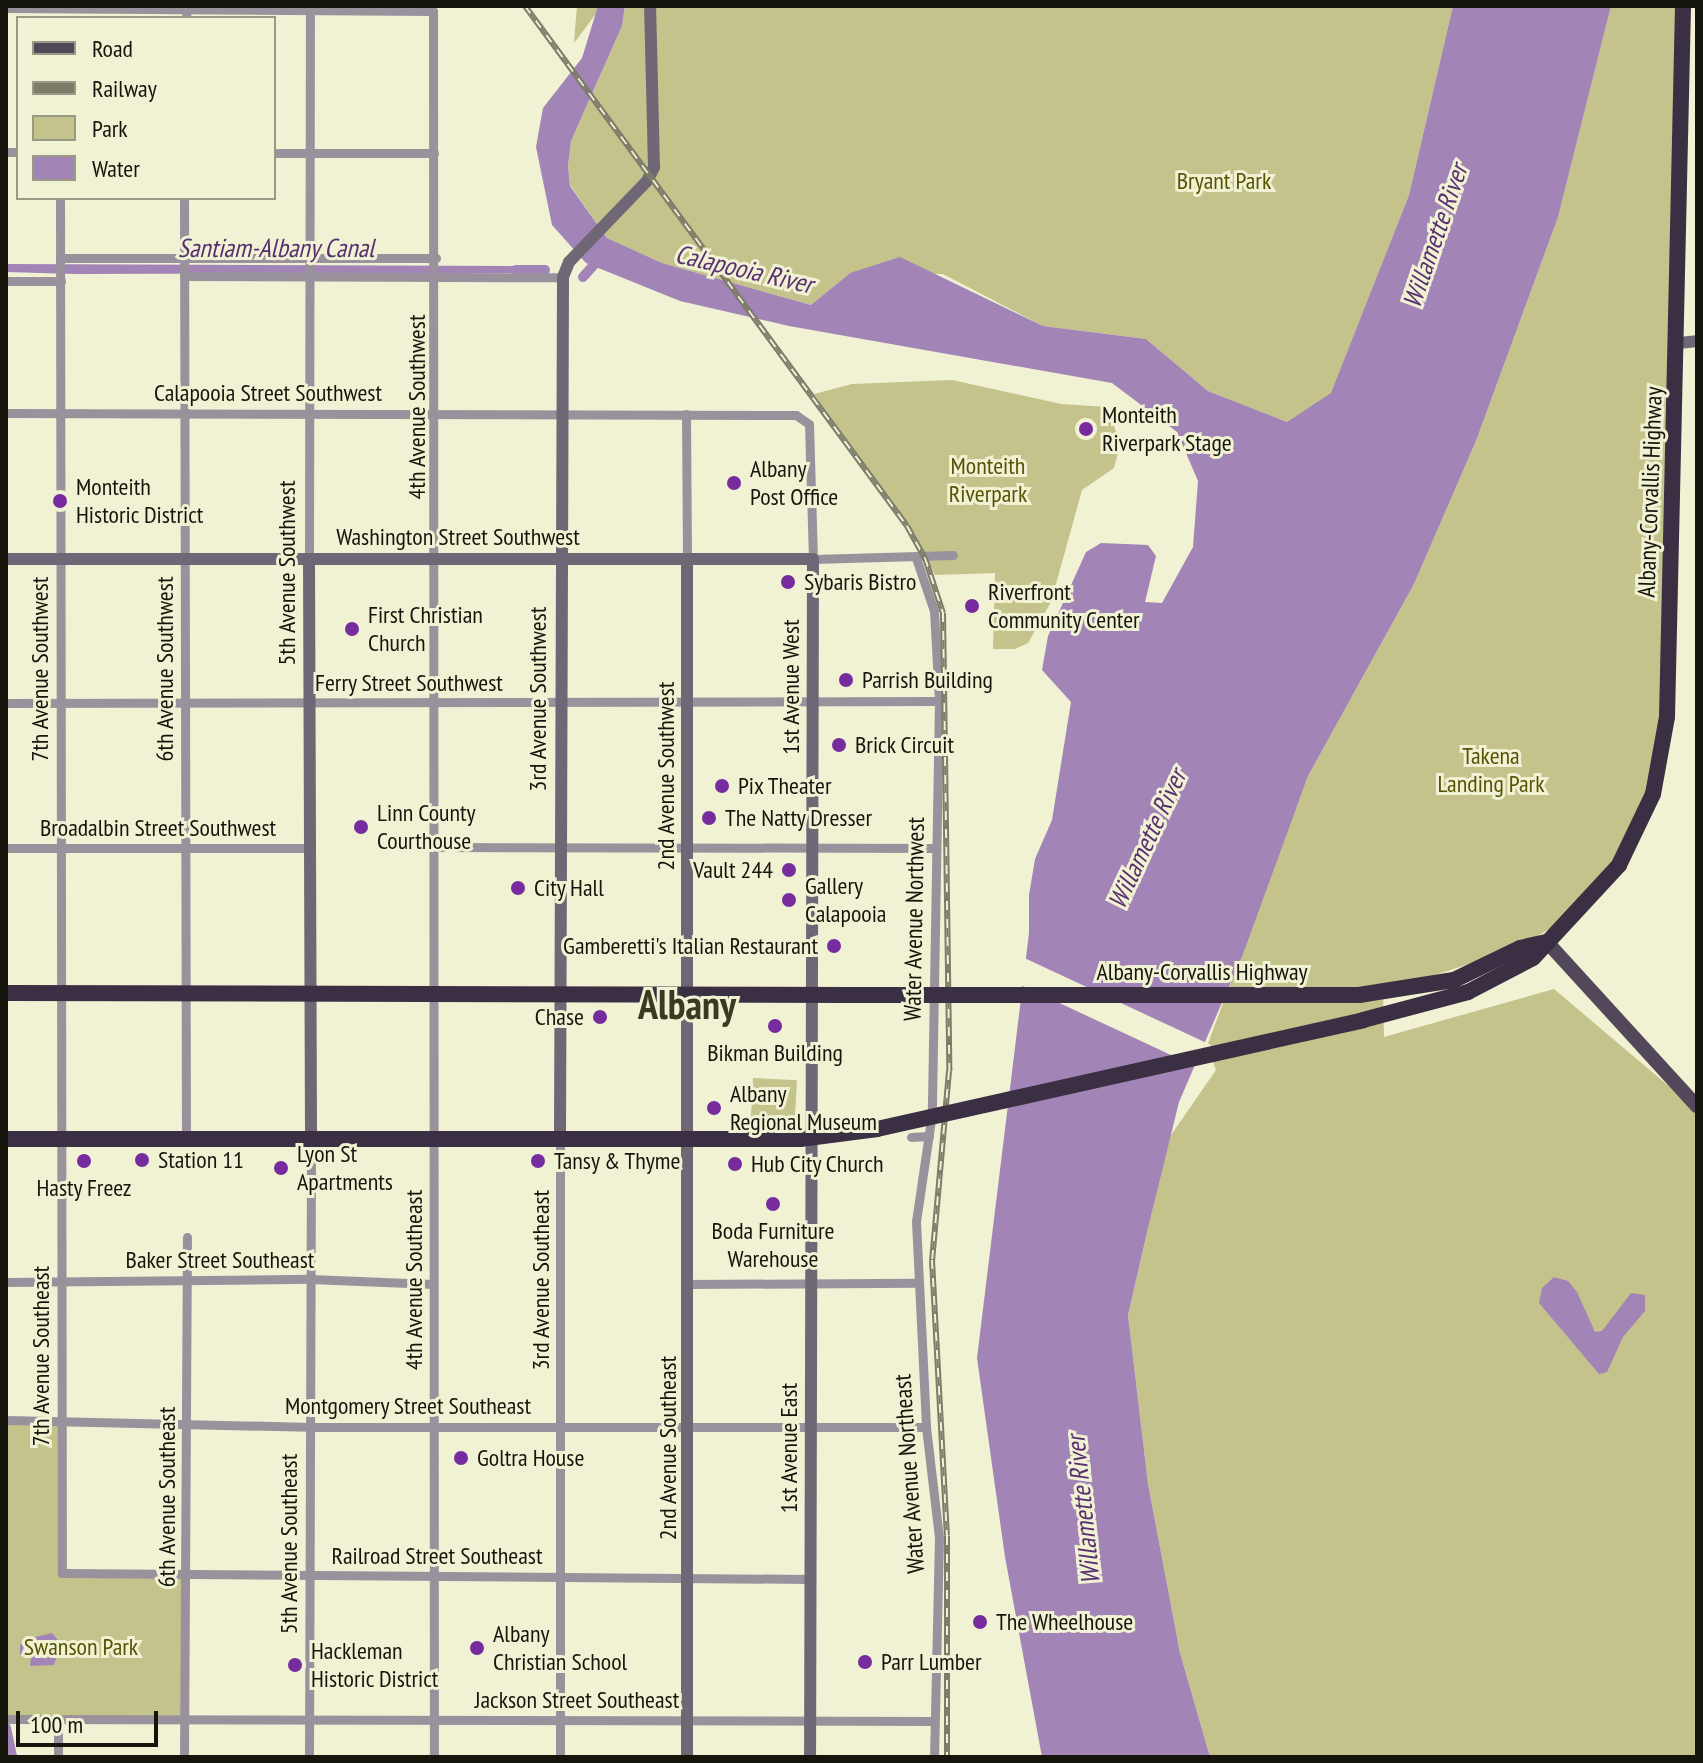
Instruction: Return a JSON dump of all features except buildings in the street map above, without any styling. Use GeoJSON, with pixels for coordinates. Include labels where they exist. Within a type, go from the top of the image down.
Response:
{"type":"FeatureCollection","features":[{"type":"Feature","properties":{"kind":"highway","name":"Albany-Corvallis Highway"},"geometry":{"type":"LineString","coordinates":[[6,1139],[812,1138],[877,1129],[1363,1020],[1468,992],[1533,958],[1619,865],[1643,822],[1658,776],[1667,717],[1679,343],[1683,6]]}},
{"type":"Feature","properties":{"kind":"highway","name":"Albany-Corvallis Highway"},"geometry":{"type":"LineString","coordinates":[[6,993],[1359,995],[1454,980],[1520,948],[1547,942]]}},
{"type":"Feature","properties":{"kind":"main road"},"geometry":{"type":"LineString","coordinates":[[1547,942],[1697,1106]]}},
{"type":"Feature","properties":{"kind":"street","name":"3rd Avenue Southwest"},"geometry":{"type":"LineString","coordinates":[[560,1138],[560,414],[563,277],[569,262],[647,181],[655,162],[650,6]]}},
{"type":"Feature","properties":{"kind":"street"},"geometry":{"type":"LineString","coordinates":[[6,8],[59,11],[310,8]]}},
{"type":"Feature","properties":{"kind":"street","name":"4th Avenue Southwest"},"geometry":{"type":"LineString","coordinates":[[310,8],[433,11],[437,414],[435,1139]]}},
{"type":"Feature","properties":{"kind":"street","name":"5th Avenue Southwest"},"geometry":{"type":"LineString","coordinates":[[310,8],[311,1139]]}},
{"type":"Feature","properties":{"kind":"street"},"geometry":{"type":"LineString","coordinates":[[276,153],[434,153]]}},
{"type":"Feature","properties":{"kind":"street","name":"7th Avenue Southwest"},"geometry":{"type":"LineString","coordinates":[[60,200],[60,1140]]}},
{"type":"Feature","properties":{"kind":"street","name":"6th Avenue Southwest"},"geometry":{"type":"LineString","coordinates":[[184,200],[186,1139]]}},
{"type":"Feature","properties":{"kind":"street"},"geometry":{"type":"LineString","coordinates":[[6,281],[61,269],[184,260],[436,260]]}},
{"type":"Feature","properties":{"kind":"street"},"geometry":{"type":"LineString","coordinates":[[184,276],[563,277]]}},
{"type":"Feature","properties":{"kind":"street"},"geometry":{"type":"LineString","coordinates":[[1679,343],[1697,341]]}},
{"type":"Feature","properties":{"kind":"street","name":"Calapooia Street Southwest"},"geometry":{"type":"LineString","coordinates":[[6,413],[796,415],[807,418],[810,429]]}},
{"type":"Feature","properties":{"kind":"street","name":"2nd Avenue Southwest"},"geometry":{"type":"LineString","coordinates":[[686,414],[690,1139]]}},
{"type":"Feature","properties":{"kind":"street","name":"1st Avenue West"},"geometry":{"type":"LineString","coordinates":[[810,429],[813,559],[812,1138]]}},
{"type":"Feature","properties":{"kind":"street"},"geometry":{"type":"LineString","coordinates":[[813,559],[953,555]]}},
{"type":"Feature","properties":{"kind":"street","name":"Water Avenue Northwest"},"geometry":{"type":"LineString","coordinates":[[916,558],[934,611],[939,701],[929,1136],[916,1221],[916,1283]]}},
{"type":"Feature","properties":{"kind":"street","name":"Washington Street Southwest"},"geometry":{"type":"LineString","coordinates":[[6,559],[813,559]]}},
{"type":"Feature","properties":{"kind":"street","name":"Ferry Street Southwest"},"geometry":{"type":"LineString","coordinates":[[6,703],[939,701]]}},
{"type":"Feature","properties":{"kind":"street"},"geometry":{"type":"LineString","coordinates":[[436,847],[936,848]]}},
{"type":"Feature","properties":{"kind":"street","name":"Broadalbin Street Southwest"},"geometry":{"type":"LineString","coordinates":[[6,848],[310,848]]}},
{"type":"Feature","properties":{"kind":"street"},"geometry":{"type":"LineString","coordinates":[[911,1137],[929,1136]]}},
{"type":"Feature","properties":{"kind":"street","name":"3rd Avenue Southeast"},"geometry":{"type":"LineString","coordinates":[[560,1138],[560,1757]]}},
{"type":"Feature","properties":{"kind":"street","name":"1st Avenue East"},"geometry":{"type":"LineString","coordinates":[[810,1757],[812,1138]]}},
{"type":"Feature","properties":{"kind":"street","name":"5th Avenue Southeast"},"geometry":{"type":"LineString","coordinates":[[309,1757],[311,1139]]}},
{"type":"Feature","properties":{"kind":"street","name":"4th Avenue Southeast"},"geometry":{"type":"LineString","coordinates":[[434,1757],[435,1139]]}},
{"type":"Feature","properties":{"kind":"street","name":"2nd Avenue Southeast"},"geometry":{"type":"LineString","coordinates":[[687,1757],[690,1139]]}},
{"type":"Feature","properties":{"kind":"street","name":"7th Avenue Southeast"},"geometry":{"type":"LineString","coordinates":[[60,1140],[62,1573]]}},
{"type":"Feature","properties":{"kind":"street","name":"6th Avenue Southeast"},"geometry":{"type":"LineString","coordinates":[[184,1757],[187,1237]]}},
{"type":"Feature","properties":{"kind":"street","name":"Baker Street Southeast"},"geometry":{"type":"LineString","coordinates":[[6,1282],[310,1279],[433,1284]]}},
{"type":"Feature","properties":{"kind":"street"},"geometry":{"type":"LineString","coordinates":[[690,1284],[916,1283]]}},
{"type":"Feature","properties":{"kind":"street","name":"Water Avenue Northeast"},"geometry":{"type":"LineString","coordinates":[[916,1283],[926,1427],[939,1538],[934,1757]]}},
{"type":"Feature","properties":{"kind":"street","name":"Montgomery Street Southeast"},"geometry":{"type":"LineString","coordinates":[[6,1420],[187,1421],[309,1427],[926,1427]]}},
{"type":"Feature","properties":{"kind":"street","name":"Railroad Street Southeast"},"geometry":{"type":"LineString","coordinates":[[62,1573],[811,1579]]}},
{"type":"Feature","properties":{"kind":"street","name":"Jackson Street Southeast"},"geometry":{"type":"LineString","coordinates":[[9,1719],[933,1721]]}},
{"type":"Feature","properties":{"kind":"street"},"geometry":{"type":"LineString","coordinates":[[58,1719],[58,1757]]}},
{"type":"Feature","properties":{"kind":"green space"},"geometry":{"type":"Polygon","coordinates":[[[577,6],[598,6],[598,11],[574,43],[577,6]]]}},
{"type":"Feature","properties":{"kind":"green space","name":"Bryant Park"},"geometry":{"type":"Polygon","coordinates":[[[625,6],[1453,6],[1409,195],[1331,394],[1287,422],[1208,391],[1146,339],[1043,326],[943,274],[850,273],[811,305],[662,263],[607,238],[570,185],[568,166],[571,141],[622,26],[625,6]]]}},
{"type":"Feature","properties":{"kind":"green space","name":"Takena Landing Park"},"geometry":{"type":"Polygon","coordinates":[[[1611,6],[1677,6],[1667,717],[1629,849],[1584,908],[1518,948],[1383,992],[1384,1037],[1554,989],[1697,1110],[1697,1757],[1210,1757],[1180,1653],[1148,1484],[1128,1315],[1169,1138],[1216,1070],[1207,1046],[1308,776],[1414,584],[1476,441],[1558,217],[1611,6]]]}},
{"type":"Feature","properties":{"kind":"green space","name":"Monteith Riverpark"},"geometry":{"type":"Polygon","coordinates":[[[952,380],[1061,404],[1108,407],[1120,445],[1114,468],[1082,490],[1051,602],[1028,643],[1015,649],[993,649],[995,573],[935,575],[915,534],[814,394],[852,384],[952,380]]]}},
{"type":"Feature","properties":{"kind":"green space"},"geometry":{"type":"Polygon","coordinates":[[[753,1078],[797,1080],[794,1127],[751,1125],[753,1078]]]}},
{"type":"Feature","properties":{"kind":"green space","name":"Swanson Park"},"geometry":{"type":"Polygon","coordinates":[[[6,1420],[61,1420],[63,1572],[187,1573],[186,1719],[6,1720],[6,1420]]]}},
{"type":"Feature","properties":{"kind":"water","name":"Willamette River"},"geometry":{"type":"Polygon","coordinates":[[[598,6],[625,6],[622,26],[571,141],[568,166],[570,186],[607,238],[662,263],[811,305],[850,273],[900,257],[1043,326],[1146,339],[1208,391],[1287,422],[1331,393],[1409,195],[1453,6],[1611,6],[1558,217],[1476,441],[1414,584],[1308,776],[1243,954],[1179,1102],[1128,1315],[1148,1484],[1180,1653],[1210,1757],[1042,1757],[1005,1557],[977,1358],[1029,933],[1029,895],[1035,859],[1052,820],[1071,702],[1042,670],[1048,636],[1086,552],[1101,543],[1148,545],[1156,556],[1145,602],[1162,603],[1193,547],[1198,481],[1177,432],[1112,383],[789,326],[680,301],[586,263],[552,225],[536,147],[543,108],[582,58],[598,6]]]}},
{"type":"Feature","properties":{"kind":"water"},"geometry":{"type":"Polygon","coordinates":[[[6,264],[523,266],[528,273],[75,274],[6,272],[6,264]]]}},
{"type":"Feature","properties":{"kind":"water"},"geometry":{"type":"Polygon","coordinates":[[[1554,1277],[1568,1281],[1577,1292],[1595,1332],[1602,1331],[1631,1293],[1645,1295],[1645,1311],[1623,1337],[1607,1372],[1599,1374],[1539,1303],[1542,1288],[1554,1277]]]}},
{"type":"Feature","properties":{"kind":"water"},"geometry":{"type":"Polygon","coordinates":[[[52,1633],[61,1644],[54,1665],[30,1666],[31,1657],[20,1654],[20,1644],[31,1645],[31,1638],[52,1633]]]}},
{"type":"Feature","properties":{"kind":"pier"},"geometry":{"type":"Polygon","coordinates":[[[1021,956],[1211,1045],[1200,1069],[1010,980],[1021,956]]]}},
{"type":"Feature","properties":{"kind":"waterway","name":"Santiam-Albany Canal"},"geometry":{"type":"LineString","coordinates":[[583,277],[600,258]]}},
{"type":"Feature","properties":{"kind":"waterway","name":"Santiam-Albany Canal"},"geometry":{"type":"LineString","coordinates":[[516,270],[545,270]]}},
{"type":"Feature","properties":{"kind":"waterway","name":"Santiam-Albany Canal"},"geometry":{"type":"LineString","coordinates":[[6,1728],[12,1757]]}},
{"type":"Feature","properties":{"kind":"railway"},"geometry":{"type":"LineString","coordinates":[[525,6],[907,526],[925,558],[943,613],[949,1071],[932,1260],[947,1536],[947,1757]]}},
{"type":"Feature","properties":{"kind":"place","name":"Monteith Riverpark Stage"},"geometry":{"type":"Point","coordinates":[1086,429]}},
{"type":"Feature","properties":{"kind":"place","name":"Albany Post Office"},"geometry":{"type":"Point","coordinates":[734,483]}},
{"type":"Feature","properties":{"kind":"place","name":"Monteith Historic District"},"geometry":{"type":"Point","coordinates":[60,501]}},
{"type":"Feature","properties":{"kind":"place","name":"Sybaris Bistro"},"geometry":{"type":"Point","coordinates":[788,582]}},
{"type":"Feature","properties":{"kind":"place","name":"Riverfront Community Center"},"geometry":{"type":"Point","coordinates":[972,606]}},
{"type":"Feature","properties":{"kind":"place","name":"First Christian Church"},"geometry":{"type":"Point","coordinates":[352,629]}},
{"type":"Feature","properties":{"kind":"place","name":"Parrish Building"},"geometry":{"type":"Point","coordinates":[846,680]}},
{"type":"Feature","properties":{"kind":"place","name":"Brick Circuit"},"geometry":{"type":"Point","coordinates":[839,745]}},
{"type":"Feature","properties":{"kind":"place","name":"Pix Theater"},"geometry":{"type":"Point","coordinates":[722,786]}},
{"type":"Feature","properties":{"kind":"place","name":"The Natty Dresser"},"geometry":{"type":"Point","coordinates":[709,818]}},
{"type":"Feature","properties":{"kind":"place","name":"Linn County Courthouse"},"geometry":{"type":"Point","coordinates":[361,827]}},
{"type":"Feature","properties":{"kind":"place","name":"Vault 244"},"geometry":{"type":"Point","coordinates":[789,870]}},
{"type":"Feature","properties":{"kind":"place","name":"City Hall"},"geometry":{"type":"Point","coordinates":[518,888]}},
{"type":"Feature","properties":{"kind":"place","name":"Gallery Calapooia"},"geometry":{"type":"Point","coordinates":[789,900]}},
{"type":"Feature","properties":{"kind":"place","name":"Gamberetti's Italian Restaurant"},"geometry":{"type":"Point","coordinates":[834,946]}},
{"type":"Feature","properties":{"kind":"place","name":"Chase"},"geometry":{"type":"Point","coordinates":[600,1017]}},
{"type":"Feature","properties":{"kind":"place","name":"Bikman Building"},"geometry":{"type":"Point","coordinates":[775,1026]}},
{"type":"Feature","properties":{"kind":"place","name":"Albany Regional Museum"},"geometry":{"type":"Point","coordinates":[714,1108]}},
{"type":"Feature","properties":{"kind":"place","name":"Station 11"},"geometry":{"type":"Point","coordinates":[142,1160]}},
{"type":"Feature","properties":{"kind":"place","name":"Hasty Freez"},"geometry":{"type":"Point","coordinates":[84,1161]}},
{"type":"Feature","properties":{"kind":"place","name":"Tansy & Thyme"},"geometry":{"type":"Point","coordinates":[538,1161]}},
{"type":"Feature","properties":{"kind":"place","name":"Hub City Church"},"geometry":{"type":"Point","coordinates":[735,1164]}},
{"type":"Feature","properties":{"kind":"place","name":"Lyon St Apartments"},"geometry":{"type":"Point","coordinates":[281,1168]}},
{"type":"Feature","properties":{"kind":"place","name":"Boda Furniture Warehouse"},"geometry":{"type":"Point","coordinates":[773,1204]}},
{"type":"Feature","properties":{"kind":"place","name":"Goltra House"},"geometry":{"type":"Point","coordinates":[461,1458]}},
{"type":"Feature","properties":{"kind":"place","name":"The Wheelhouse"},"geometry":{"type":"Point","coordinates":[980,1622]}},
{"type":"Feature","properties":{"kind":"place","name":"Albany Christian School"},"geometry":{"type":"Point","coordinates":[477,1648]}},
{"type":"Feature","properties":{"kind":"place","name":"Parr Lumber"},"geometry":{"type":"Point","coordinates":[865,1662]}},
{"type":"Feature","properties":{"kind":"place","name":"Hackleman Historic District"},"geometry":{"type":"Point","coordinates":[295,1665]}},
{"type":"Feature","properties":{"kind":"district","name":"Albany"},"geometry":{"type":"Point","coordinates":[687,1004]}},
{"type":"Feature","properties":{"kind":"water label","name":"Calapooia River"},"geometry":{"type":"Point","coordinates":[744,269]}}]}
